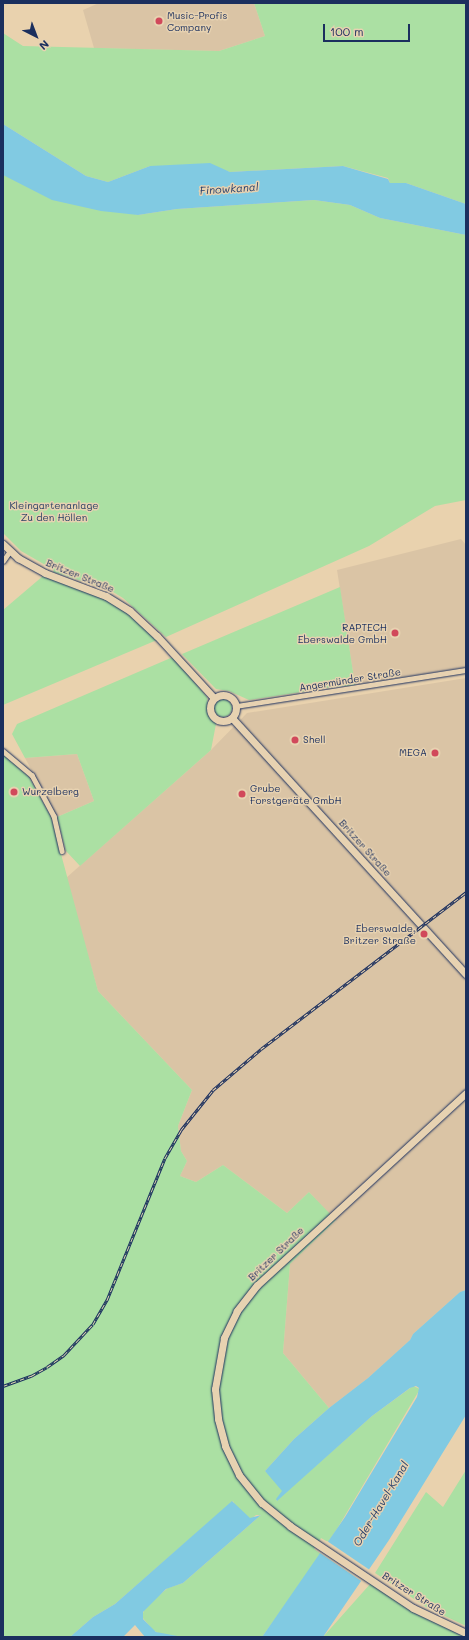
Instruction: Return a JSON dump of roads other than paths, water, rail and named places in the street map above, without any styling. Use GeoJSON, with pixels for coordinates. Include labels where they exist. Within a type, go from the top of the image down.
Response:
{"type":"FeatureCollection","features":[{"type":"Feature","properties":{"kind":"main road","name":"Britzer Straße"},"geometry":{"type":"LineString","coordinates":[[3,544],[10,551],[45,574],[106,596],[130,611],[157,636],[214,698]]}},
{"type":"Feature","properties":{"kind":"main road"},"geometry":{"type":"LineString","coordinates":[[226,695],[233,699],[236,706],[232,718],[224,721],[214,718],[210,708],[214,698],[226,695]]}},
{"type":"Feature","properties":{"kind":"main road","name":"Britzer Straße"},"geometry":{"type":"LineString","coordinates":[[232,718],[466,974]]}},
{"type":"Feature","properties":{"kind":"main road","name":"Britzer Straße"},"geometry":{"type":"LineString","coordinates":[[466,1093],[278,1263],[237,1311],[224,1338],[215,1389],[220,1432],[232,1462],[249,1489],[265,1506],[317,1544],[423,1613],[466,1633]]}},
{"type":"Feature","properties":{"kind":"street"},"geometry":{"type":"LineString","coordinates":[[3,561],[10,551]]}},
{"type":"Feature","properties":{"kind":"street","name":"Angermünder Straße"},"geometry":{"type":"LineString","coordinates":[[236,706],[466,670]]}},
{"type":"Feature","properties":{"kind":"street"},"geometry":{"type":"LineString","coordinates":[[3,751],[32,775],[54,816],[62,851]]}},
{"type":"Feature","properties":{"kind":"water","name":"Finowkanal"},"geometry":{"type":"Polygon","coordinates":[[[3,124],[86,176],[108,182],[150,166],[210,163],[230,172],[343,166],[388,179],[390,183],[406,183],[466,204],[466,235],[380,218],[350,205],[314,200],[177,209],[138,215],[101,211],[52,200],[3,175],[3,124]]]}},
{"type":"Feature","properties":{"kind":"water","name":"Oder-Havel-Kanal"},"geometry":{"type":"Polygon","coordinates":[[[466,1290],[466,1415],[389,1540],[323,1637],[262,1637],[345,1517],[417,1397],[419,1388],[416,1386],[410,1388],[372,1416],[277,1501],[276,1499],[282,1491],[265,1471],[294,1439],[329,1408],[368,1378],[410,1340],[413,1334],[460,1292],[466,1290]]]}},
{"type":"Feature","properties":{"kind":"water"},"geometry":{"type":"Polygon","coordinates":[[[232,1501],[250,1518],[261,1515],[183,1583],[166,1589],[143,1612],[143,1619],[156,1632],[183,1637],[145,1637],[135,1625],[123,1637],[70,1637],[93,1617],[115,1604],[232,1501]]]}},
{"type":"Feature","properties":{"kind":"railway"},"geometry":{"type":"LineString","coordinates":[[3,1386],[31,1376],[47,1367],[64,1355],[93,1324],[107,1300],[165,1158],[181,1130],[213,1090],[261,1049],[466,892]]}},
{"type":"Feature","properties":{"kind":"place","name":"Music-Profis Company"},"geometry":{"type":"Point","coordinates":[159,21]}},
{"type":"Feature","properties":{"kind":"place","name":"RAPTECH Eberswalde GmbH"},"geometry":{"type":"Point","coordinates":[395,633]}},
{"type":"Feature","properties":{"kind":"place","name":"Shell"},"geometry":{"type":"Point","coordinates":[295,740]}},
{"type":"Feature","properties":{"kind":"place","name":"MEGA"},"geometry":{"type":"Point","coordinates":[435,753]}},
{"type":"Feature","properties":{"kind":"place","name":"Wurzelberg"},"geometry":{"type":"Point","coordinates":[14,792]}},
{"type":"Feature","properties":{"kind":"place","name":"Grube Forstgeräte GmbH"},"geometry":{"type":"Point","coordinates":[242,794]}},
{"type":"Feature","properties":{"kind":"place","name":"Eberswalde, Britzer Straße"},"geometry":{"type":"Point","coordinates":[424,934]}},
{"type":"Feature","properties":{"kind":"park label","name":"Kleingartenanlage Zu den Höllen"},"geometry":{"type":"Point","coordinates":[54,510]}}]}
